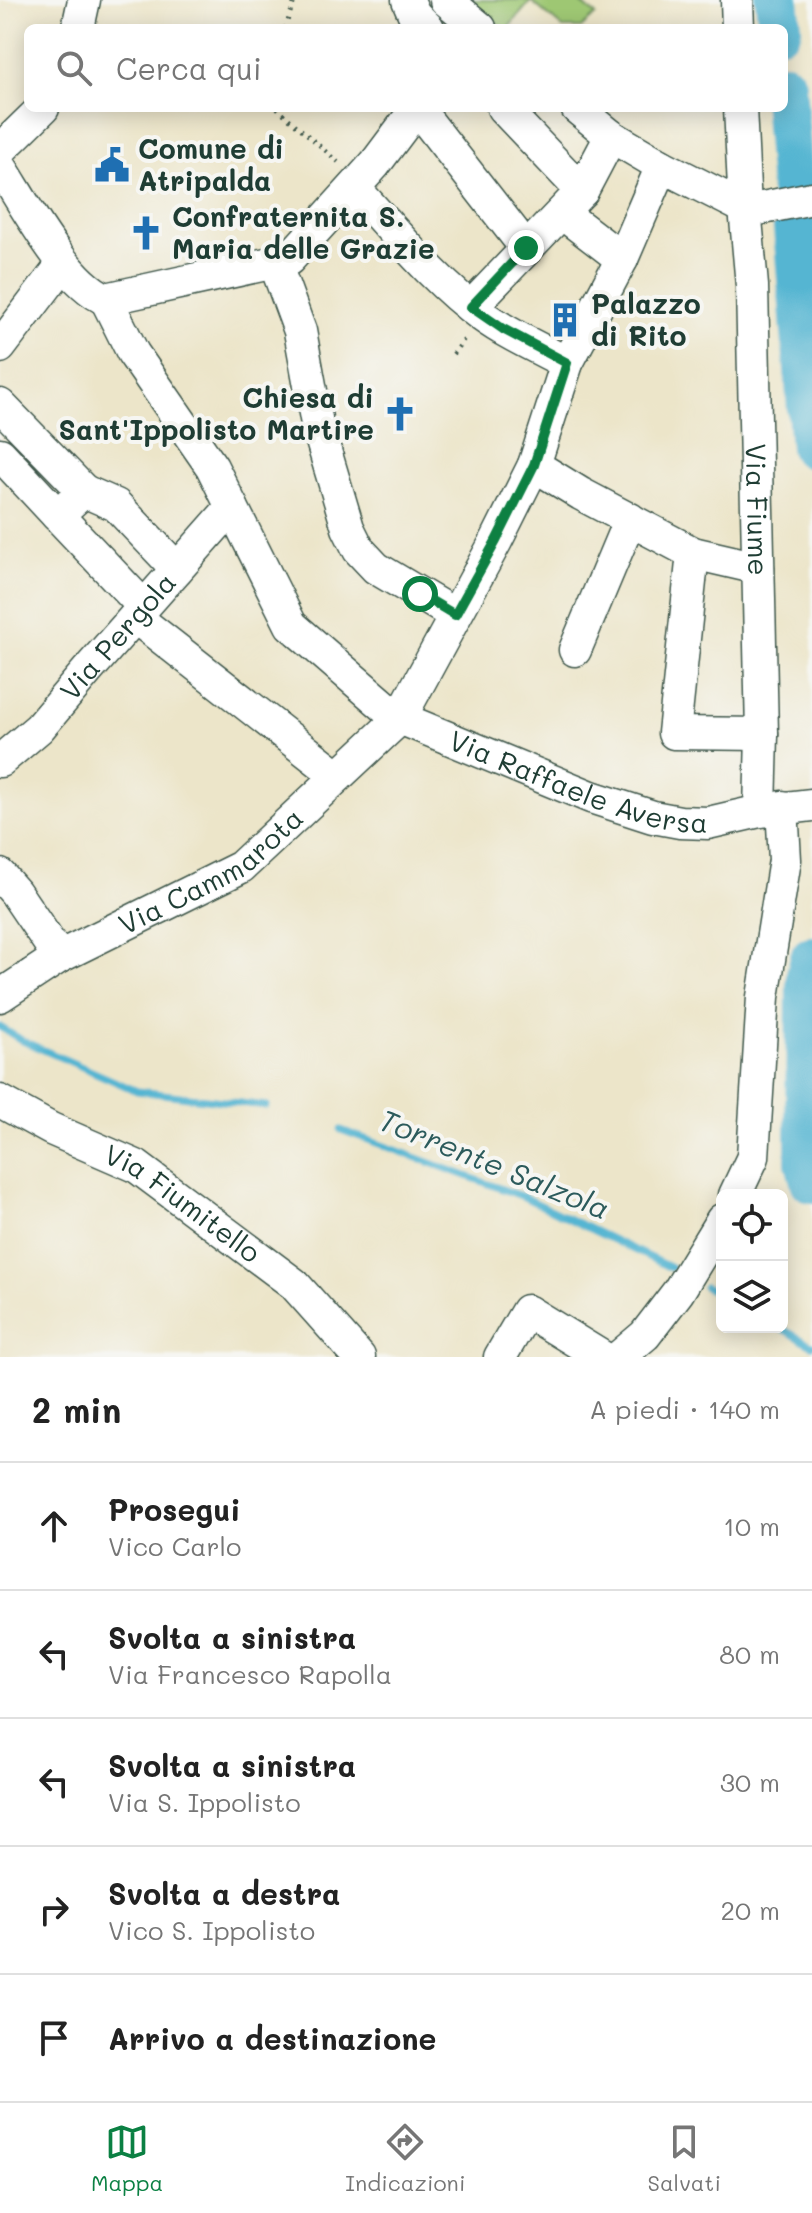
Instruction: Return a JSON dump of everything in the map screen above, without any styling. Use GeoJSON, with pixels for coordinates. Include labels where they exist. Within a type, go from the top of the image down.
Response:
{"type":"FeatureCollection","features":[{"type":"Feature","properties":{"kind":"street"},"geometry":{"type":"LineString","coordinates":[[79,24],[84,0]]}},
{"type":"Feature","properties":{"kind":"street"},"geometry":{"type":"LineString","coordinates":[[408,0],[414,14],[424,24]]}},
{"type":"Feature","properties":{"kind":"street"},"geometry":{"type":"LineString","coordinates":[[446,0],[475,24]]}},
{"type":"Feature","properties":{"kind":"street"},"geometry":{"type":"LineString","coordinates":[[737,0],[738,24]]}},
{"type":"Feature","properties":{"kind":"street"},"geometry":{"type":"LineString","coordinates":[[0,150],[40,112]]}},
{"type":"Feature","properties":{"kind":"street"},"geometry":{"type":"LineString","coordinates":[[0,166],[63,264],[92,293],[106,299],[289,259],[375,164],[414,112]]}},
{"type":"Feature","properties":{"kind":"street"},"geometry":{"type":"LineString","coordinates":[[420,112],[526,248]]}},
{"type":"Feature","properties":{"kind":"street"},"geometry":{"type":"LineString","coordinates":[[506,112],[572,202],[622,259]]}},
{"type":"Feature","properties":{"kind":"street"},"geometry":{"type":"LineString","coordinates":[[582,112],[611,136],[662,166],[751,209],[810,198]]}},
{"type":"Feature","properties":{"kind":"street","name":"Via Fiume"},"geometry":{"type":"LineString","coordinates":[[738,1189],[753,1157],[763,997],[785,860],[787,808],[762,734],[751,209],[740,112]]}},
{"type":"Feature","properties":{"kind":"street"},"geometry":{"type":"LineString","coordinates":[[471,307],[572,202],[611,136]]}},
{"type":"Feature","properties":{"kind":"street","name":"Via Cammarota"},"geometry":{"type":"LineString","coordinates":[[9,989],[59,957],[241,867],[400,718],[534,465],[567,363],[622,259],[662,166]]}},
{"type":"Feature","properties":{"kind":"street"},"geometry":{"type":"LineString","coordinates":[[357,185],[439,277],[471,307],[503,329],[567,363]]}},
{"type":"Feature","properties":{"kind":"street"},"geometry":{"type":"LineString","coordinates":[[275,263],[300,331],[317,424],[348,528],[359,550],[376,568],[455,615]]}},
{"type":"Feature","properties":{"kind":"street"},"geometry":{"type":"LineString","coordinates":[[0,347],[63,264]]}},
{"type":"Feature","properties":{"kind":"street","name":"Via Raffaele Aversa"},"geometry":{"type":"LineString","coordinates":[[106,299],[133,353],[212,467],[291,625],[400,718],[591,797],[653,817],[708,823],[787,808]]}},
{"type":"Feature","properties":{"kind":"street"},"geometry":{"type":"LineString","coordinates":[[0,405],[84,491],[116,505],[177,569]]}},
{"type":"Feature","properties":{"kind":"street"},"geometry":{"type":"LineString","coordinates":[[0,454],[57,515],[139,612],[338,776]]}},
{"type":"Feature","properties":{"kind":"street"},"geometry":{"type":"LineString","coordinates":[[534,465],[581,494],[693,553],[758,568]]}},
{"type":"Feature","properties":{"kind":"street"},"geometry":{"type":"LineString","coordinates":[[57,515],[84,491]]}},
{"type":"Feature","properties":{"kind":"street","name":"Via Pergola"},"geometry":{"type":"LineString","coordinates":[[0,761],[39,728],[232,507]]}},
{"type":"Feature","properties":{"kind":"street"},"geometry":{"type":"LineString","coordinates":[[575,650],[630,519]]}},
{"type":"Feature","properties":{"kind":"street"},"geometry":{"type":"LineString","coordinates":[[693,553],[674,733],[762,734]]}},
{"type":"Feature","properties":{"kind":"street"},"geometry":{"type":"LineString","coordinates":[[0,875],[59,957]]}},
{"type":"Feature","properties":{"kind":"street","name":"Via Fiumitello"},"geometry":{"type":"LineString","coordinates":[[0,1101],[51,1129],[136,1166],[294,1284],[350,1346],[373,1357]]}},
{"type":"Feature","properties":{"kind":"street"},"geometry":{"type":"LineString","coordinates":[[619,1357],[645,1335],[678,1292],[716,1230]]}},
{"type":"Feature","properties":{"kind":"street"},"geometry":{"type":"LineString","coordinates":[[500,1357],[527,1311],[602,1357]]}},
{"type":"Feature","properties":{"kind":"path"},"geometry":{"type":"LineString","coordinates":[[286,24],[295,0]]}},
{"type":"Feature","properties":{"kind":"path"},"geometry":{"type":"LineString","coordinates":[[281,112],[357,185]]}},
{"type":"Feature","properties":{"kind":"green space"},"geometry":{"type":"Polygon","coordinates":[[[469,0],[577,0],[596,15],[586,24],[558,24],[531,1],[511,24],[498,24],[469,0]]]}},
{"type":"Feature","properties":{"kind":"waterway"},"geometry":{"type":"LineString","coordinates":[[777,0],[780,24]]}},
{"type":"Feature","properties":{"kind":"waterway"},"geometry":{"type":"LineString","coordinates":[[786,112],[812,447]]}},
{"type":"Feature","properties":{"kind":"waterway"},"geometry":{"type":"LineString","coordinates":[[812,958],[808,975],[807,1162],[812,1181]]}},
{"type":"Feature","properties":{"kind":"waterway","name":"Torrente Salzola"},"geometry":{"type":"LineString","coordinates":[[0,1027],[23,1041],[137,1091],[266,1106]]}},
{"type":"Feature","properties":{"kind":"waterway","name":"Torrente Salzola"},"geometry":{"type":"LineString","coordinates":[[341,1130],[524,1197],[671,1268]]}},
{"type":"Feature","properties":{"kind":"waterway","name":"Torrente Salzola"},"geometry":{"type":"LineString","coordinates":[[705,1287],[716,1293]]}},
{"type":"Feature","properties":{"kind":"waterway","name":"Torrente Salzola"},"geometry":{"type":"LineString","coordinates":[[788,1332],[812,1345]]}},
{"type":"Feature","properties":{"kind":"place","name":"Comune di Atripalda"},"geometry":{"type":"Point","coordinates":[112,165]}},
{"type":"Feature","properties":{"kind":"place","name":"Confraternita S. Maria delle Grazie"},"geometry":{"type":"Point","coordinates":[146,233]}},
{"type":"Feature","properties":{"kind":"place","name":"Palazzo di Rito"},"geometry":{"type":"Point","coordinates":[565,320]}},
{"type":"Feature","properties":{"kind":"place","name":"Chiesa di Sant'Ippolisto Martire"},"geometry":{"type":"Point","coordinates":[400,414]}},
{"type":"Feature","properties":{"kind":"route"},"geometry":{"type":"LineString","coordinates":[[420,594],[455,615],[534,465],[567,363],[503,329],[471,307],[526,248]]}}]}
